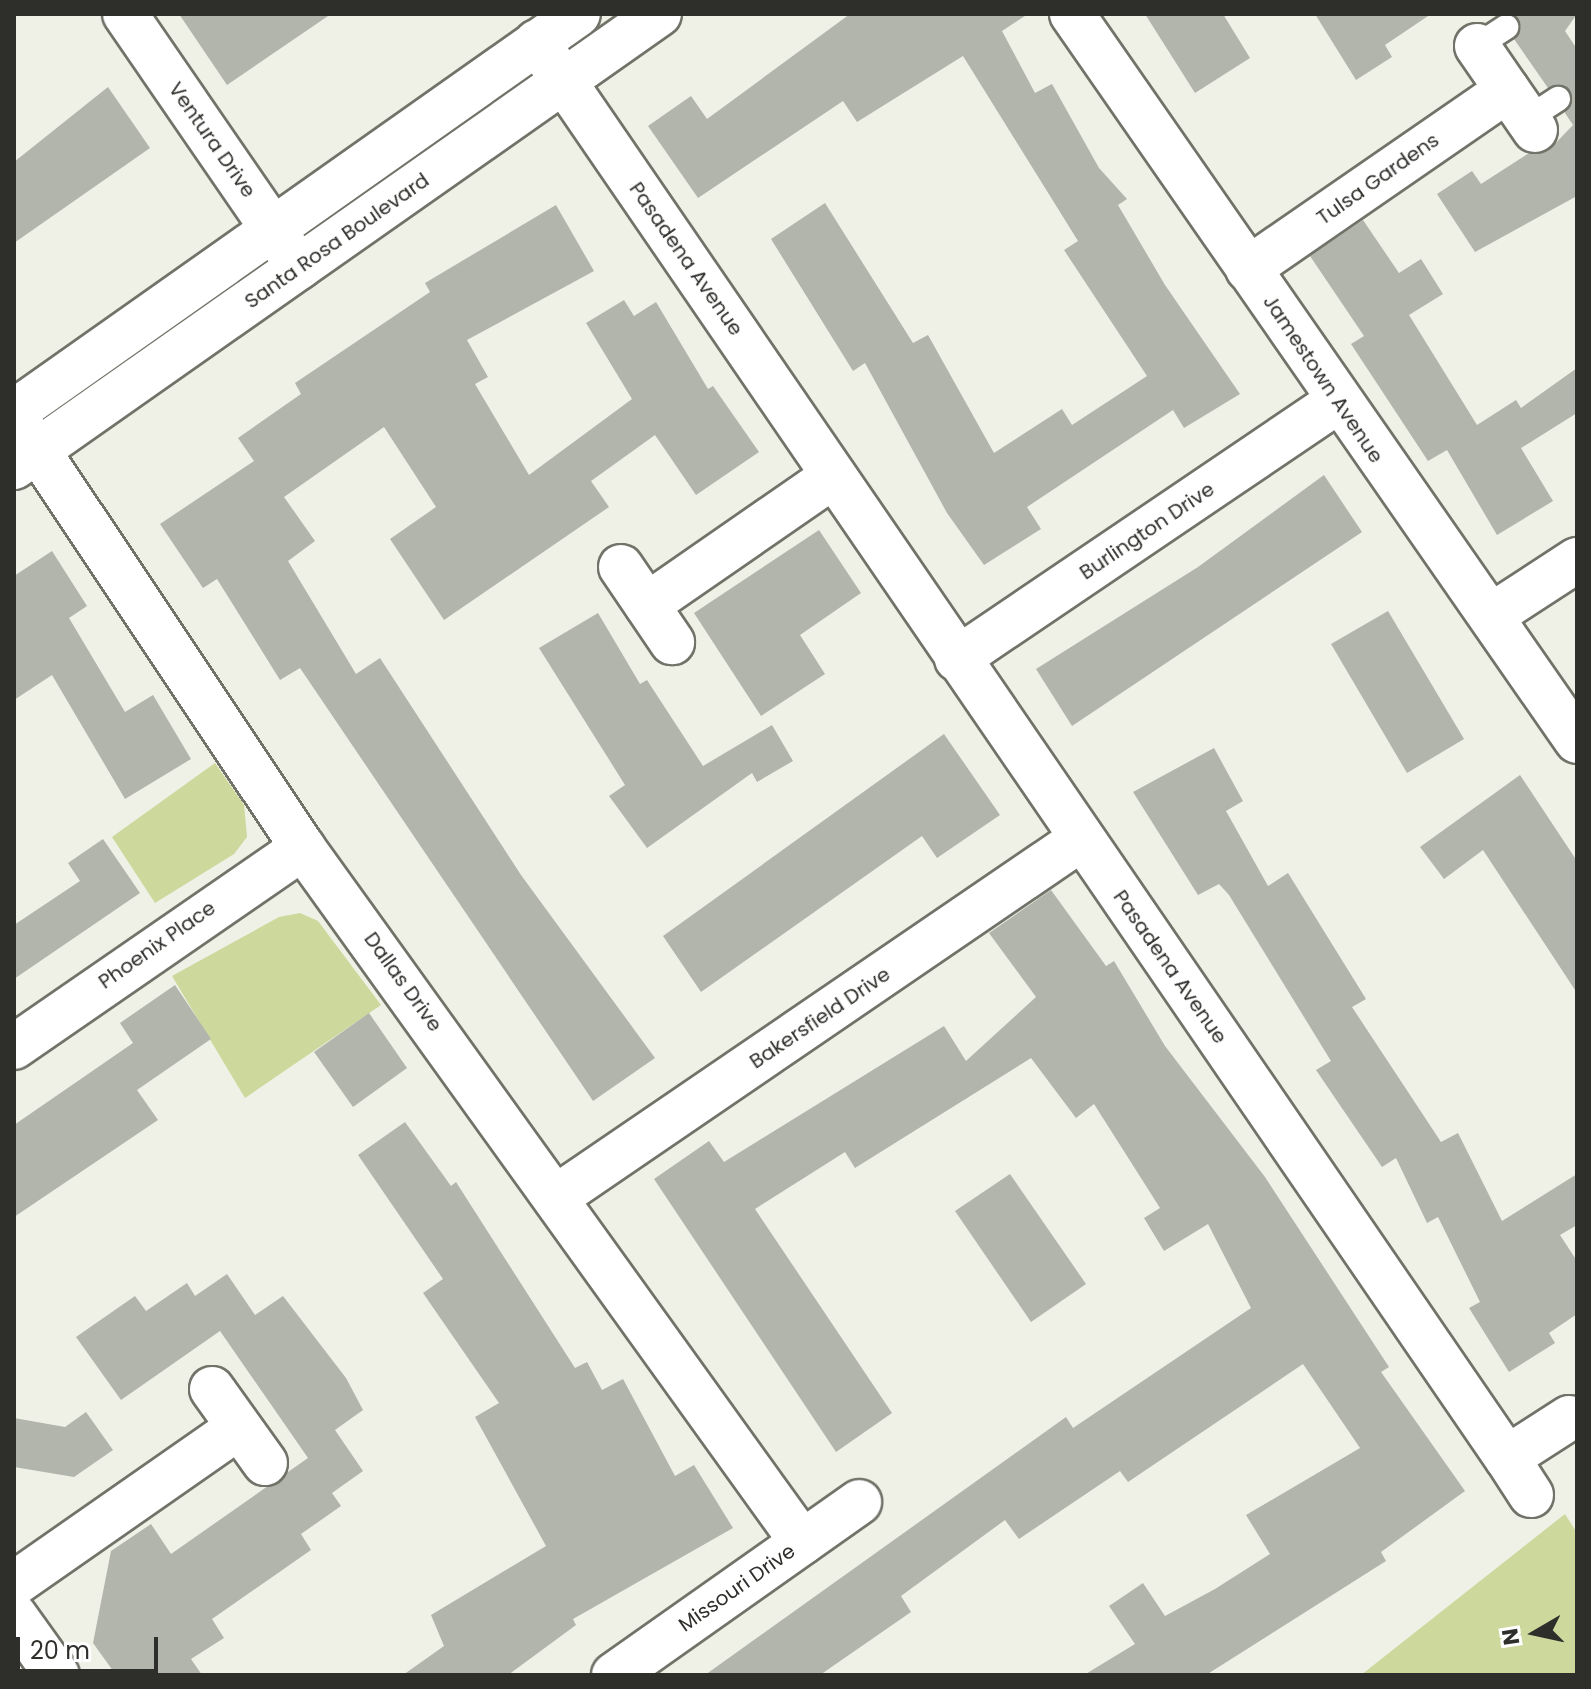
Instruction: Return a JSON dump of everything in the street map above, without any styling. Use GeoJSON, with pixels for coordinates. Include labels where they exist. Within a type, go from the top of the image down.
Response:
{"type":"FeatureCollection","features":[{"type":"Feature","properties":{"kind":"street","name":"Ventura Drive"},"geometry":{"type":"LineString","coordinates":[[125,14],[299,267]]}},
{"type":"Feature","properties":{"kind":"street"},"geometry":{"type":"LineString","coordinates":[[20,436],[273,228],[578,14]]}},
{"type":"Feature","properties":{"kind":"street","name":"Santa Rosa Boulevard"},"geometry":{"type":"LineString","coordinates":[[20,436],[299,267],[659,14]]}},
{"type":"Feature","properties":{"kind":"street","name":"Jamestown Avenue"},"geometry":{"type":"LineString","coordinates":[[1072,14],[1336,402],[1577,741]]}},
{"type":"Feature","properties":{"kind":"street","name":"Tulsa Gardens"},"geometry":{"type":"LineString","coordinates":[[1248,269],[1532,109],[1491,36]]}},
{"type":"Feature","properties":{"kind":"street","name":"Pasadena Avenue"},"geometry":{"type":"LineString","coordinates":[[537,42],[1531,1495]]}},
{"type":"Feature","properties":{"kind":"street","name":"Burlington Drive"},"geometry":{"type":"LineString","coordinates":[[957,659],[1336,402]]}},
{"type":"Feature","properties":{"kind":"street","name":"Dallas Drive"},"geometry":{"type":"LineString","coordinates":[[20,436],[303,848],[558,1196],[802,1542]]}},
{"type":"Feature","properties":{"kind":"street"},"geometry":{"type":"LineString","coordinates":[[647,605],[833,476]]}},
{"type":"Feature","properties":{"kind":"street"},"geometry":{"type":"LineString","coordinates":[[1491,616],[1577,560]]}},
{"type":"Feature","properties":{"kind":"street"},"geometry":{"type":"LineString","coordinates":[[621,567],[672,642]]}},
{"type":"Feature","properties":{"kind":"street","name":"Bakersfield Drive"},"geometry":{"type":"LineString","coordinates":[[558,1196],[1081,839]]}},
{"type":"Feature","properties":{"kind":"street","name":"Phoenix Place"},"geometry":{"type":"LineString","coordinates":[[14,1047],[303,848]]}},
{"type":"Feature","properties":{"kind":"street"},"geometry":{"type":"LineString","coordinates":[[212,1389],[265,1463]]}},
{"type":"Feature","properties":{"kind":"street"},"geometry":{"type":"LineString","coordinates":[[1507,1458],[1569,1418]]}},
{"type":"Feature","properties":{"kind":"street"},"geometry":{"type":"LineString","coordinates":[[14,1584],[239,1427]]}},
{"type":"Feature","properties":{"kind":"street","name":"Missouri Drive"},"geometry":{"type":"LineString","coordinates":[[614,1675],[859,1502]]}},
{"type":"Feature","properties":{"kind":"street"},"geometry":{"type":"LineString","coordinates":[[14,1615],[57,1675]]}},
{"type":"Feature","properties":{"kind":"green space"},"geometry":{"type":"Polygon","coordinates":[[[215,763],[244,805],[247,837],[234,854],[155,903],[112,837],[215,763]]]}},
{"type":"Feature","properties":{"kind":"green space"},"geometry":{"type":"Polygon","coordinates":[[[300,913],[318,921],[381,1005],[245,1098],[172,976],[279,917],[300,913]]]}},
{"type":"Feature","properties":{"kind":"green space"},"geometry":{"type":"Polygon","coordinates":[[[1565,1514],[1577,1533],[1577,1675],[1361,1675],[1565,1514]]]}},
{"type":"Feature","properties":{"kind":"building"},"geometry":{"type":"Polygon","coordinates":[[[179,14],[331,14],[227,85],[179,14]]]}},
{"type":"Feature","properties":{"kind":"building"},"geometry":{"type":"Polygon","coordinates":[[[850,14],[1028,14],[1002,31],[1035,93],[1052,84],[1099,168],[1127,199],[1118,205],[1165,285],[1240,394],[1184,428],[1173,410],[1027,507],[1041,529],[984,565],[947,513],[865,363],[853,371],[771,239],[825,203],[913,343],[928,335],[994,453],[1062,409],[1072,425],[1147,376],[1064,250],[1078,241],[963,56],[857,122],[843,101],[698,198],[648,126],[691,96],[707,119],[850,14]]]}},
{"type":"Feature","properties":{"kind":"building"},"geometry":{"type":"Polygon","coordinates":[[[1145,14],[1223,14],[1250,58],[1195,93],[1145,14]]]}},
{"type":"Feature","properties":{"kind":"building"},"geometry":{"type":"Polygon","coordinates":[[[1315,14],[1431,14],[1385,45],[1392,57],[1356,80],[1315,14]]]}},
{"type":"Feature","properties":{"kind":"building"},"geometry":{"type":"Polygon","coordinates":[[[1513,14],[1577,14],[1565,31],[1577,49],[1577,196],[1475,252],[1437,194],[1472,171],[1481,184],[1529,153],[1548,151],[1573,125],[1565,113],[1571,92],[1548,88],[1514,39],[1521,27],[1513,14]]]}},
{"type":"Feature","properties":{"kind":"building"},"geometry":{"type":"Polygon","coordinates":[[[108,87],[150,148],[14,243],[14,162],[108,87]]]}},
{"type":"Feature","properties":{"kind":"building"},"geometry":{"type":"Polygon","coordinates":[[[556,205],[594,271],[467,340],[488,377],[475,384],[529,475],[632,399],[586,323],[624,300],[634,316],[656,302],[708,389],[713,386],[759,452],[696,495],[655,435],[591,481],[609,507],[444,620],[390,539],[436,507],[384,427],[284,497],[315,541],[288,561],[356,674],[380,658],[521,875],[655,1058],[593,1101],[300,668],[280,680],[217,579],[203,588],[160,524],[254,461],[238,438],[301,394],[295,383],[430,292],[425,283],[556,205]]]}},
{"type":"Feature","properties":{"kind":"building"},"geometry":{"type":"Polygon","coordinates":[[[1363,220],[1399,273],[1421,259],[1443,294],[1409,315],[1477,425],[1516,400],[1521,408],[1577,368],[1577,413],[1521,448],[1553,501],[1497,535],[1447,450],[1428,461],[1351,344],[1364,336],[1310,256],[1363,220]]]}},
{"type":"Feature","properties":{"kind":"building"},"geometry":{"type":"Polygon","coordinates":[[[1324,475],[1362,532],[1072,726],[1036,669],[1198,567],[1324,475]]]}},
{"type":"Feature","properties":{"kind":"building"},"geometry":{"type":"Polygon","coordinates":[[[819,530],[861,593],[800,635],[825,674],[761,716],[694,613],[819,530]]]}},
{"type":"Feature","properties":{"kind":"building"},"geometry":{"type":"Polygon","coordinates":[[[52,551],[87,606],[69,618],[125,712],[153,695],[191,759],[125,799],[52,675],[14,700],[14,576],[52,551]]]}},
{"type":"Feature","properties":{"kind":"building"},"geometry":{"type":"Polygon","coordinates":[[[1388,611],[1464,739],[1407,773],[1331,644],[1388,611]]]}},
{"type":"Feature","properties":{"kind":"building"},"geometry":{"type":"Polygon","coordinates":[[[598,613],[640,684],[647,680],[703,766],[772,725],[793,761],[757,782],[752,773],[647,848],[609,796],[625,785],[539,648],[598,613]]]}},
{"type":"Feature","properties":{"kind":"building"},"geometry":{"type":"Polygon","coordinates":[[[944,734],[1000,815],[937,858],[922,836],[701,992],[663,936],[944,734]]]}},
{"type":"Feature","properties":{"kind":"building"},"geometry":{"type":"Polygon","coordinates":[[[1214,748],[1243,801],[1226,811],[1268,886],[1288,873],[1366,999],[1352,1007],[1441,1142],[1458,1133],[1502,1221],[1577,1174],[1577,1225],[1560,1235],[1577,1261],[1577,1314],[1549,1333],[1555,1343],[1509,1372],[1469,1308],[1480,1302],[1438,1217],[1427,1223],[1396,1158],[1382,1167],[1316,1070],[1331,1061],[1229,895],[1219,884],[1198,895],[1133,792],[1214,748]]]}},
{"type":"Feature","properties":{"kind":"building"},"geometry":{"type":"Polygon","coordinates":[[[1520,775],[1577,861],[1577,993],[1483,850],[1444,879],[1420,847],[1520,775]]]}},
{"type":"Feature","properties":{"kind":"building"},"geometry":{"type":"Polygon","coordinates":[[[103,839],[140,893],[14,979],[14,925],[80,881],[68,863],[103,839]]]}},
{"type":"Feature","properties":{"kind":"building"},"geometry":{"type":"Polygon","coordinates":[[[1051,890],[1106,966],[1114,961],[1165,1046],[1265,1177],[1389,1367],[1381,1372],[1465,1491],[1381,1552],[1386,1561],[1206,1675],[1084,1675],[1135,1644],[1109,1606],[1143,1583],[1165,1616],[1215,1589],[1270,1554],[1246,1515],[1360,1448],[1303,1364],[1128,1482],[1120,1471],[1019,1539],[1005,1520],[901,1596],[911,1612],[820,1675],[705,1675],[1066,1417],[1073,1428],[1251,1308],[1208,1224],[1164,1251],[1144,1218],[1160,1208],[1094,1104],[1076,1118],[1031,1058],[855,1168],[845,1152],[755,1209],[892,1413],[836,1452],[654,1179],[709,1141],[724,1162],[944,1026],[966,1061],[1036,997],[989,933],[1051,890]]]}},
{"type":"Feature","properties":{"kind":"building"},"geometry":{"type":"Polygon","coordinates":[[[175,985],[211,1039],[137,1090],[158,1120],[14,1217],[14,1125],[133,1043],[120,1023],[175,985]]]}},
{"type":"Feature","properties":{"kind":"building"},"geometry":{"type":"Polygon","coordinates":[[[369,1013],[407,1068],[353,1107],[314,1052],[369,1013]]]}},
{"type":"Feature","properties":{"kind":"building"},"geometry":{"type":"Polygon","coordinates":[[[405,1122],[451,1186],[456,1182],[575,1368],[587,1362],[602,1390],[623,1379],[675,1476],[694,1465],[733,1528],[573,1619],[576,1625],[508,1675],[403,1675],[444,1646],[431,1615],[546,1546],[475,1417],[499,1403],[423,1293],[443,1279],[358,1155],[405,1122]]]}},
{"type":"Feature","properties":{"kind":"building"},"geometry":{"type":"Polygon","coordinates":[[[1010,1174],[1086,1284],[1031,1322],[955,1211],[1010,1174]]]}},
{"type":"Feature","properties":{"kind":"building"},"geometry":{"type":"Polygon","coordinates":[[[227,1274],[255,1315],[283,1296],[346,1378],[363,1410],[335,1430],[363,1471],[332,1493],[341,1506],[301,1534],[311,1550],[212,1619],[224,1638],[191,1659],[202,1675],[116,1675],[93,1643],[111,1551],[151,1524],[171,1554],[308,1458],[220,1331],[121,1400],[76,1337],[135,1296],[146,1311],[187,1283],[195,1296],[227,1274]]]}},
{"type":"Feature","properties":{"kind":"building"},"geometry":{"type":"Polygon","coordinates":[[[86,1412],[113,1450],[74,1477],[14,1467],[14,1418],[65,1427],[86,1412]]]}}]}
